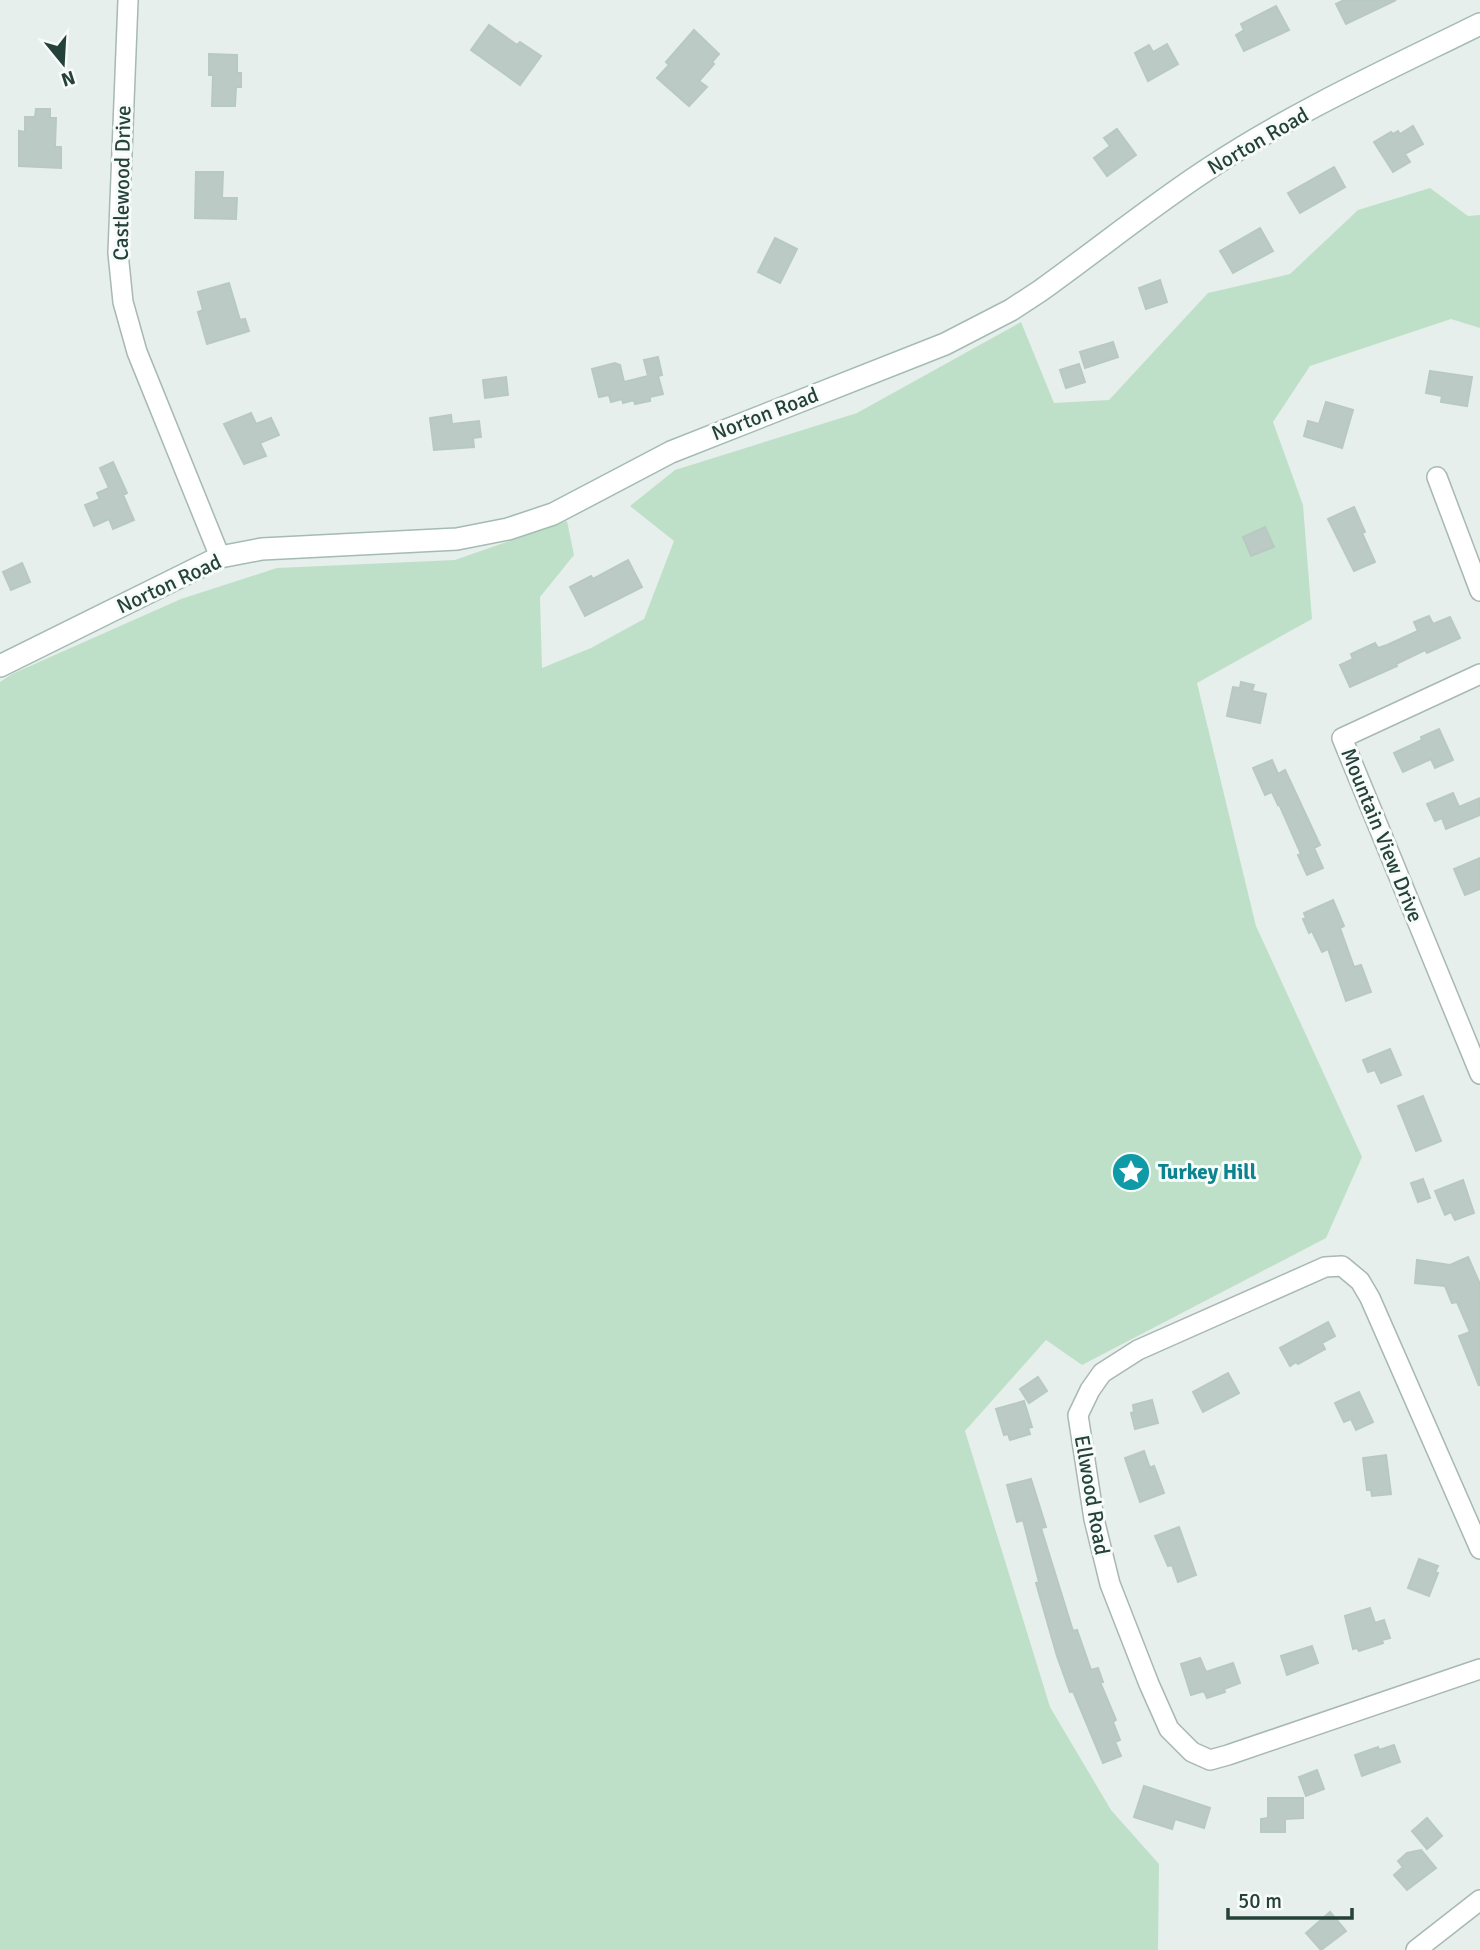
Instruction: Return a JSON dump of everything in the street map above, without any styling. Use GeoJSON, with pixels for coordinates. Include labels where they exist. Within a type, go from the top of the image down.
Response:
{"type":"FeatureCollection","features":[{"type":"Feature","properties":{"kind":"main road","name":"Norton Road"},"geometry":{"type":"LineString","coordinates":[[0,666],[220,557],[262,549],[457,539],[508,529],[553,514],[671,452],[945,344],[982,326],[1040,291],[1208,169],[1247,145],[1372,76],[1480,24]]}},
{"type":"Feature","properties":{"kind":"street","name":"Castlewood Drive"},"geometry":{"type":"LineString","coordinates":[[128,0],[117,253],[123,302],[136,352],[220,557]]}},
{"type":"Feature","properties":{"kind":"street"},"geometry":{"type":"LineString","coordinates":[[1437,477],[1480,591]]}},
{"type":"Feature","properties":{"kind":"street","name":"Mountain View Drive"},"geometry":{"type":"LineString","coordinates":[[1480,674],[1342,738],[1480,1074]]}},
{"type":"Feature","properties":{"kind":"street","name":"Ellwood Road"},"geometry":{"type":"LineString","coordinates":[[1480,1549],[1370,1298],[1360,1281],[1342,1266],[1325,1267],[1138,1350],[1102,1373],[1078,1415],[1094,1519],[1110,1584],[1169,1729],[1192,1752],[1210,1760],[1228,1755],[1480,1669]]}},
{"type":"Feature","properties":{"kind":"street"},"geometry":{"type":"LineString","coordinates":[[1416,1950],[1480,1900]]}},
{"type":"Feature","properties":{"kind":"green space"},"geometry":{"type":"Polygon","coordinates":[[[1430,188],[1468,216],[1480,215],[1480,328],[1451,319],[1310,366],[1273,422],[1303,505],[1312,619],[1197,683],[1256,926],[1362,1157],[1326,1238],[1082,1365],[1046,1340],[965,1431],[1050,1707],[1111,1810],[1159,1864],[1158,1950],[0,1950],[0,682],[12,674],[181,599],[277,568],[455,560],[567,521],[574,555],[540,597],[542,668],[591,648],[644,619],[674,541],[630,506],[675,470],[857,413],[1021,322],[1054,403],[1109,400],[1208,293],[1290,274],[1358,210],[1430,188]]]}},
{"type":"Feature","properties":{"kind":"building"},"geometry":{"type":"Polygon","coordinates":[[[1344,0],[1396,0],[1346,24],[1336,4],[1344,0]]]}},
{"type":"Feature","properties":{"kind":"building"},"geometry":{"type":"Polygon","coordinates":[[[1276,6],[1289,30],[1244,51],[1236,35],[1244,30],[1241,24],[1276,6]]]}},
{"type":"Feature","properties":{"kind":"building"},"geometry":{"type":"Polygon","coordinates":[[[489,25],[517,45],[520,42],[541,56],[520,85],[471,50],[489,25]]]}},
{"type":"Feature","properties":{"kind":"building"},"geometry":{"type":"Polygon","coordinates":[[[694,30],[719,54],[699,81],[707,87],[689,106],[657,78],[669,65],[666,62],[694,30]]]}},
{"type":"Feature","properties":{"kind":"building"},"geometry":{"type":"Polygon","coordinates":[[[1167,44],[1178,64],[1148,81],[1135,53],[1149,45],[1153,52],[1167,44]]]}},
{"type":"Feature","properties":{"kind":"building"},"geometry":{"type":"Polygon","coordinates":[[[209,54],[237,55],[237,73],[241,73],[241,87],[236,87],[235,106],[212,106],[213,75],[209,75],[209,54]]]}},
{"type":"Feature","properties":{"kind":"building"},"geometry":{"type":"Polygon","coordinates":[[[36,109],[50,109],[50,118],[56,118],[55,147],[61,147],[61,168],[19,166],[19,131],[25,132],[25,117],[35,117],[36,109]]]}},
{"type":"Feature","properties":{"kind":"building"},"geometry":{"type":"Polygon","coordinates":[[[1413,126],[1423,144],[1405,154],[1410,162],[1393,172],[1374,142],[1391,132],[1393,134],[1398,131],[1400,134],[1413,126]]]}},
{"type":"Feature","properties":{"kind":"building"},"geometry":{"type":"Polygon","coordinates":[[[1117,129],[1136,155],[1107,176],[1094,158],[1110,146],[1104,138],[1117,129]]]}},
{"type":"Feature","properties":{"kind":"building"},"geometry":{"type":"Polygon","coordinates":[[[1334,167],[1345,187],[1300,213],[1288,193],[1334,167]]]}},
{"type":"Feature","properties":{"kind":"building"},"geometry":{"type":"Polygon","coordinates":[[[196,172],[223,172],[222,198],[237,198],[236,219],[195,218],[196,172]]]}},
{"type":"Feature","properties":{"kind":"building"},"geometry":{"type":"Polygon","coordinates":[[[1260,228],[1273,251],[1233,273],[1220,251],[1260,228]]]}},
{"type":"Feature","properties":{"kind":"building"},"geometry":{"type":"Polygon","coordinates":[[[775,238],[797,249],[780,283],[758,272],[775,238]]]}},
{"type":"Feature","properties":{"kind":"building"},"geometry":{"type":"Polygon","coordinates":[[[1160,280],[1167,302],[1146,309],[1139,288],[1160,280]]]}},
{"type":"Feature","properties":{"kind":"building"},"geometry":{"type":"Polygon","coordinates":[[[229,283],[240,320],[245,319],[249,331],[207,344],[198,312],[203,310],[198,292],[229,283]]]}},
{"type":"Feature","properties":{"kind":"building"},"geometry":{"type":"Polygon","coordinates":[[[1113,342],[1118,357],[1085,368],[1080,352],[1113,342]]]}},
{"type":"Feature","properties":{"kind":"building"},"geometry":{"type":"Polygon","coordinates":[[[658,357],[662,375],[658,376],[663,394],[650,397],[650,401],[635,404],[634,400],[623,403],[622,399],[611,402],[609,395],[599,397],[592,369],[615,363],[620,365],[624,382],[648,376],[644,360],[658,357]]]}},
{"type":"Feature","properties":{"kind":"building"},"geometry":{"type":"Polygon","coordinates":[[[1079,364],[1085,382],[1066,388],[1060,370],[1079,364]]]}},
{"type":"Feature","properties":{"kind":"building"},"geometry":{"type":"Polygon","coordinates":[[[1430,371],[1472,377],[1467,406],[1441,402],[1442,396],[1426,393],[1430,371]]]}},
{"type":"Feature","properties":{"kind":"building"},"geometry":{"type":"Polygon","coordinates":[[[506,377],[508,395],[485,398],[483,380],[506,377]]]}},
{"type":"Feature","properties":{"kind":"building"},"geometry":{"type":"Polygon","coordinates":[[[1326,402],[1353,410],[1342,448],[1304,436],[1308,421],[1319,424],[1326,402]]]}},
{"type":"Feature","properties":{"kind":"building"},"geometry":{"type":"Polygon","coordinates":[[[251,413],[256,424],[271,418],[279,435],[260,443],[266,456],[244,464],[224,424],[251,413]]]}},
{"type":"Feature","properties":{"kind":"building"},"geometry":{"type":"Polygon","coordinates":[[[451,415],[452,424],[479,421],[481,437],[473,438],[474,447],[434,450],[430,418],[451,415]]]}},
{"type":"Feature","properties":{"kind":"building"},"geometry":{"type":"Polygon","coordinates":[[[113,462],[127,493],[123,495],[134,520],[113,529],[109,519],[94,526],[85,505],[100,499],[97,493],[109,488],[100,468],[113,462]]]}},
{"type":"Feature","properties":{"kind":"building"},"geometry":{"type":"Polygon","coordinates":[[[1354,507],[1375,562],[1354,571],[1328,519],[1354,507]]]}},
{"type":"Feature","properties":{"kind":"building"},"geometry":{"type":"Polygon","coordinates":[[[1265,527],[1274,547],[1251,556],[1243,537],[1265,527]]]}},
{"type":"Feature","properties":{"kind":"building"},"geometry":{"type":"Polygon","coordinates":[[[628,560],[642,587],[585,616],[570,587],[591,576],[593,579],[628,560]]]}},
{"type":"Feature","properties":{"kind":"building"},"geometry":{"type":"Polygon","coordinates":[[[22,563],[30,582],[11,590],[3,572],[22,563]]]}},
{"type":"Feature","properties":{"kind":"building"},"geometry":{"type":"Polygon","coordinates":[[[1429,616],[1433,624],[1450,617],[1460,638],[1427,653],[1425,650],[1350,687],[1340,665],[1353,659],[1351,654],[1375,643],[1378,648],[1387,645],[1418,631],[1414,622],[1429,616]]]}},
{"type":"Feature","properties":{"kind":"building"},"geometry":{"type":"Polygon","coordinates":[[[1241,682],[1254,685],[1252,691],[1266,694],[1260,723],[1227,716],[1233,687],[1240,688],[1241,682]]]}},
{"type":"Feature","properties":{"kind":"building"},"geometry":{"type":"Polygon","coordinates":[[[1439,729],[1453,760],[1435,768],[1431,759],[1403,772],[1394,753],[1439,729]]]}},
{"type":"Feature","properties":{"kind":"building"},"geometry":{"type":"Polygon","coordinates":[[[1272,760],[1278,774],[1285,770],[1320,845],[1314,848],[1323,868],[1307,875],[1298,855],[1301,854],[1279,804],[1272,792],[1265,795],[1253,768],[1272,760]]]}},
{"type":"Feature","properties":{"kind":"building"},"geometry":{"type":"Polygon","coordinates":[[[1453,793],[1459,807],[1480,798],[1480,815],[1446,829],[1442,818],[1435,821],[1427,804],[1453,793]]]}},
{"type":"Feature","properties":{"kind":"building"},"geometry":{"type":"Polygon","coordinates":[[[1480,858],[1480,889],[1465,895],[1454,869],[1480,858]]]}},
{"type":"Feature","properties":{"kind":"building"},"geometry":{"type":"Polygon","coordinates":[[[1333,900],[1344,926],[1340,928],[1354,967],[1361,965],[1371,992],[1346,1001],[1328,949],[1322,952],[1303,919],[1306,918],[1304,913],[1333,900]]]}},
{"type":"Feature","properties":{"kind":"building"},"geometry":{"type":"Polygon","coordinates":[[[1390,1049],[1401,1075],[1381,1083],[1375,1070],[1368,1072],[1363,1060],[1390,1049]]]}},
{"type":"Feature","properties":{"kind":"building"},"geometry":{"type":"Polygon","coordinates":[[[1423,1096],[1441,1141],[1416,1151],[1398,1106],[1423,1096]]]}},
{"type":"Feature","properties":{"kind":"building"},"geometry":{"type":"Polygon","coordinates":[[[1423,1179],[1430,1198],[1418,1202],[1411,1183],[1423,1179]]]}},
{"type":"Feature","properties":{"kind":"building"},"geometry":{"type":"Polygon","coordinates":[[[1463,1180],[1474,1213],[1455,1220],[1451,1212],[1445,1215],[1435,1191],[1463,1180]]]}},
{"type":"Feature","properties":{"kind":"building"},"geometry":{"type":"Polygon","coordinates":[[[1468,1257],[1480,1284],[1479,1386],[1459,1336],[1470,1332],[1457,1302],[1452,1303],[1445,1286],[1415,1283],[1417,1260],[1450,1265],[1468,1257]]]}},
{"type":"Feature","properties":{"kind":"building"},"geometry":{"type":"Polygon","coordinates":[[[1328,1322],[1335,1336],[1322,1343],[1325,1349],[1290,1366],[1280,1348],[1328,1322]]]}},
{"type":"Feature","properties":{"kind":"building"},"geometry":{"type":"Polygon","coordinates":[[[1228,1373],[1239,1393],[1203,1412],[1193,1392],[1228,1373]]]}},
{"type":"Feature","properties":{"kind":"building"},"geometry":{"type":"Polygon","coordinates":[[[1038,1377],[1047,1391],[1029,1403],[1020,1389],[1038,1377]]]}},
{"type":"Feature","properties":{"kind":"building"},"geometry":{"type":"Polygon","coordinates":[[[1359,1392],[1373,1422],[1356,1430],[1351,1419],[1344,1422],[1335,1403],[1359,1392]]]}},
{"type":"Feature","properties":{"kind":"building"},"geometry":{"type":"Polygon","coordinates":[[[1152,1400],[1158,1423],[1135,1429],[1131,1413],[1134,1412],[1133,1405],[1152,1400]]]}},
{"type":"Feature","properties":{"kind":"building"},"geometry":{"type":"Polygon","coordinates":[[[1024,1401],[1032,1427],[1028,1428],[1030,1434],[1010,1440],[1008,1434],[1004,1435],[996,1409],[1024,1401]]]}},
{"type":"Feature","properties":{"kind":"building"},"geometry":{"type":"Polygon","coordinates":[[[1144,1451],[1150,1468],[1154,1466],[1164,1493],[1140,1502],[1125,1458],[1144,1451]]]}},
{"type":"Feature","properties":{"kind":"building"},"geometry":{"type":"Polygon","coordinates":[[[1386,1455],[1391,1494],[1372,1496],[1371,1490],[1367,1490],[1363,1458],[1386,1455]]]}},
{"type":"Feature","properties":{"kind":"building"},"geometry":{"type":"Polygon","coordinates":[[[1031,1479],[1046,1527],[1041,1528],[1073,1631],[1077,1630],[1091,1670],[1098,1668],[1103,1682],[1100,1682],[1116,1720],[1113,1722],[1120,1740],[1115,1742],[1121,1756],[1103,1763],[1073,1691],[1070,1692],[1057,1656],[1036,1583],[1039,1582],[1023,1520],[1017,1522],[1007,1485],[1031,1479]]]}},
{"type":"Feature","properties":{"kind":"building"},"geometry":{"type":"Polygon","coordinates":[[[1179,1527],[1196,1575],[1178,1582],[1172,1565],[1168,1566],[1155,1536],[1179,1527]]]}},
{"type":"Feature","properties":{"kind":"building"},"geometry":{"type":"Polygon","coordinates":[[[1419,1559],[1438,1566],[1429,1596],[1408,1588],[1419,1559]]]}},
{"type":"Feature","properties":{"kind":"building"},"geometry":{"type":"Polygon","coordinates":[[[1370,1608],[1375,1623],[1384,1620],[1390,1638],[1359,1651],[1357,1648],[1353,1649],[1345,1616],[1370,1608]]]}},
{"type":"Feature","properties":{"kind":"building"},"geometry":{"type":"Polygon","coordinates":[[[1312,1646],[1318,1663],[1287,1675],[1281,1656],[1312,1646]]]}},
{"type":"Feature","properties":{"kind":"building"},"geometry":{"type":"Polygon","coordinates":[[[1200,1658],[1206,1672],[1233,1663],[1240,1683],[1207,1698],[1204,1691],[1191,1695],[1181,1664],[1200,1658]]]}},
{"type":"Feature","properties":{"kind":"building"},"geometry":{"type":"Polygon","coordinates":[[[1394,1745],[1400,1762],[1362,1776],[1355,1755],[1394,1745]]]}},
{"type":"Feature","properties":{"kind":"building"},"geometry":{"type":"Polygon","coordinates":[[[1317,1770],[1324,1789],[1306,1796],[1299,1777],[1317,1770]]]}},
{"type":"Feature","properties":{"kind":"building"},"geometry":{"type":"Polygon","coordinates":[[[1144,1786],[1210,1808],[1204,1828],[1175,1819],[1172,1829],[1134,1817],[1144,1786]]]}},
{"type":"Feature","properties":{"kind":"building"},"geometry":{"type":"Polygon","coordinates":[[[1268,1798],[1303,1798],[1303,1818],[1285,1819],[1285,1832],[1261,1832],[1261,1819],[1268,1818],[1268,1798]]]}},
{"type":"Feature","properties":{"kind":"building"},"geometry":{"type":"Polygon","coordinates":[[[1427,1818],[1442,1836],[1427,1849],[1412,1831],[1427,1818]]]}},
{"type":"Feature","properties":{"kind":"building"},"geometry":{"type":"Polygon","coordinates":[[[1421,1850],[1436,1868],[1407,1890],[1394,1875],[1403,1867],[1398,1861],[1407,1853],[1421,1850]]]}},
{"type":"Feature","properties":{"kind":"building"},"geometry":{"type":"Polygon","coordinates":[[[1330,1912],[1346,1931],[1321,1950],[1306,1933],[1330,1912]]]}},
{"type":"Feature","properties":{"kind":"place","name":"Turkey Hill"},"geometry":{"type":"Point","coordinates":[1131,1172]}}]}
